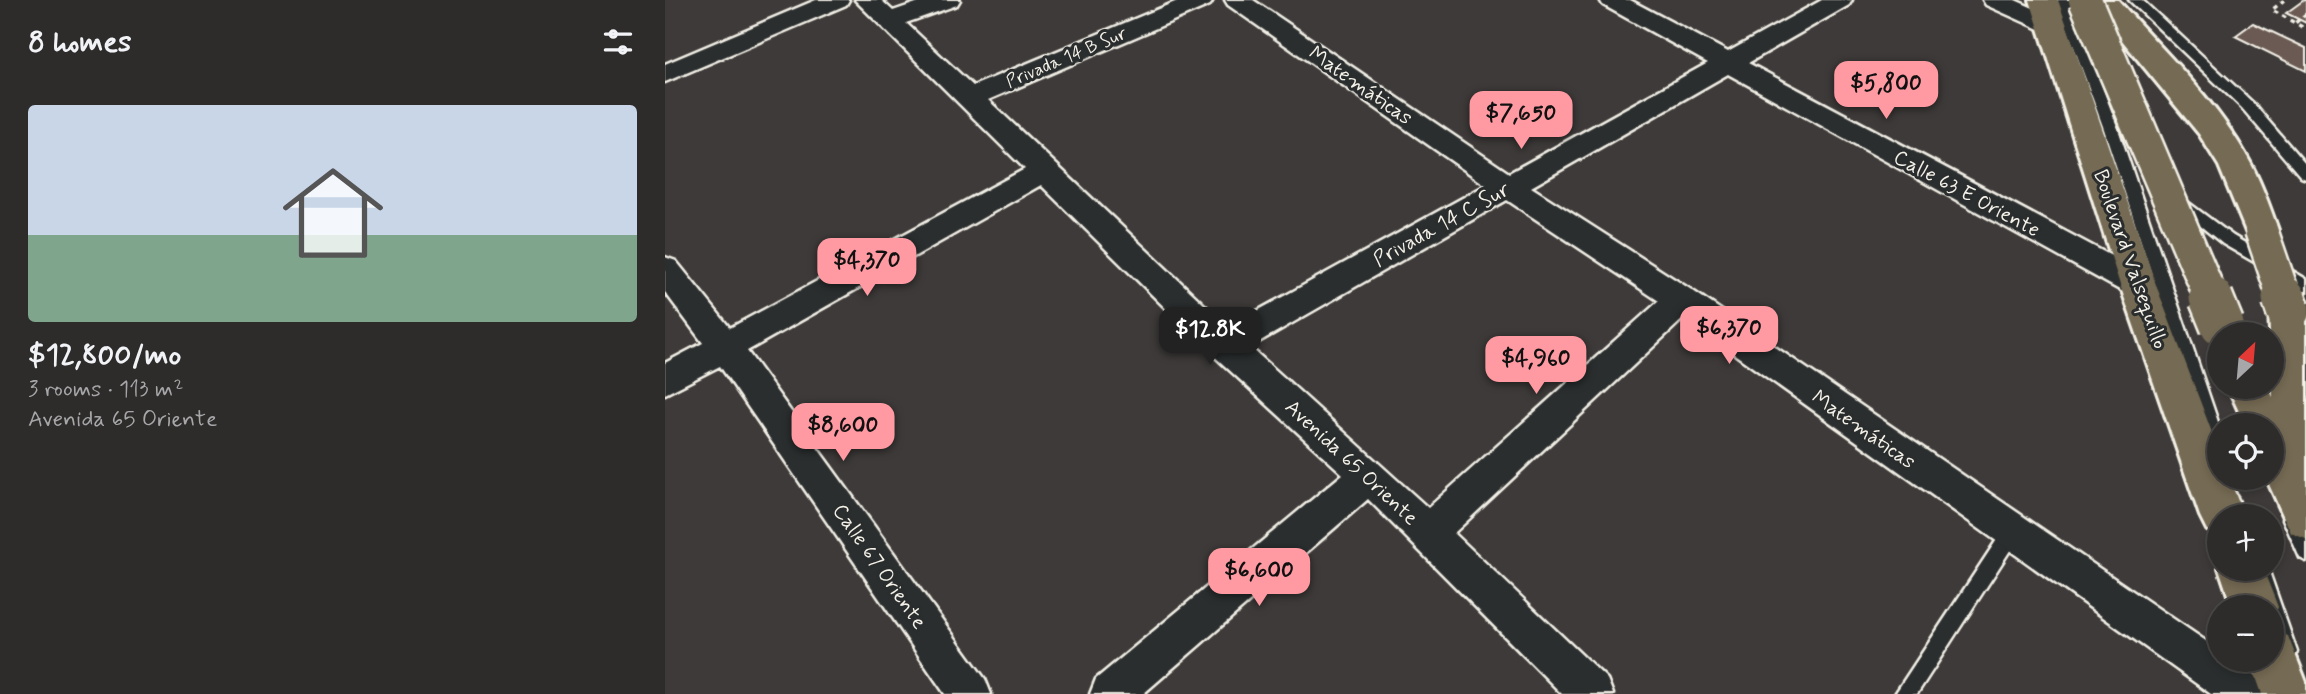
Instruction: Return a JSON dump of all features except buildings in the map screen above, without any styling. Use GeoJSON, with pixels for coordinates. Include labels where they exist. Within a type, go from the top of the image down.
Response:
{"type":"FeatureCollection","features":[{"type":"Feature","properties":{"kind":"main road"},"geometry":{"type":"LineString","coordinates":[[2085,0],[2216,322]]}},
{"type":"Feature","properties":{"kind":"main road"},"geometry":{"type":"LineString","coordinates":[[2103,0],[2197,107],[2225,148],[2243,181],[2261,230],[2297,298],[2289,490]]}},
{"type":"Feature","properties":{"kind":"main road","name":"Boulevard Valsequillo"},"geometry":{"type":"LineString","coordinates":[[2054,9],[2138,285],[2218,504]]}},
{"type":"Feature","properties":{"kind":"main road"},"geometry":{"type":"LineString","coordinates":[[2278,672],[2286,694]]}},
{"type":"Feature","properties":{"kind":"street"},"geometry":{"type":"LineString","coordinates":[[665,74],[837,0]]}},
{"type":"Feature","properties":{"kind":"street"},"geometry":{"type":"LineString","coordinates":[[878,11],[948,0]]}},
{"type":"Feature","properties":{"kind":"street","name":"Privada 14 B Sur"},"geometry":{"type":"LineString","coordinates":[[969,98],[1201,0]]}},
{"type":"Feature","properties":{"kind":"street","name":"Matemáticas"},"geometry":{"type":"LineString","coordinates":[[1237,0],[1509,187],[1682,300],[2247,694]]}},
{"type":"Feature","properties":{"kind":"street","name":"Calle 63 E Oriente"},"geometry":{"type":"LineString","coordinates":[[1612,0],[2138,285]]}},
{"type":"Feature","properties":{"kind":"street","name":"Privada 14 C Sur"},"geometry":{"type":"LineString","coordinates":[[1225,345],[1840,0]]}},
{"type":"Feature","properties":{"kind":"street"},"geometry":{"type":"LineString","coordinates":[[1995,0],[2054,9]]}},
{"type":"Feature","properties":{"kind":"street","name":"Avenida 65 Oriente"},"geometry":{"type":"LineString","coordinates":[[878,11],[1225,345],[1369,475],[1592,694]]}},
{"type":"Feature","properties":{"kind":"street"},"geometry":{"type":"LineString","coordinates":[[665,380],[1044,171]]}},
{"type":"Feature","properties":{"kind":"street","name":"Calle 67 Oriente"},"geometry":{"type":"LineString","coordinates":[[665,269],[725,347],[970,694]]}},
{"type":"Feature","properties":{"kind":"street"},"geometry":{"type":"LineString","coordinates":[[1427,533],[1682,300]]}},
{"type":"Feature","properties":{"kind":"street"},"geometry":{"type":"LineString","coordinates":[[1111,694],[1369,475]]}},
{"type":"Feature","properties":{"kind":"lane"},"geometry":{"type":"LineString","coordinates":[[2135,0],[2247,105],[2306,173]]}},
{"type":"Feature","properties":{"kind":"lane"},"geometry":{"type":"LineString","coordinates":[[2054,9],[2111,129],[2207,414]]}},
{"type":"Feature","properties":{"kind":"lane"},"geometry":{"type":"LineString","coordinates":[[2111,129],[2186,209],[2297,298]]}},
{"type":"Feature","properties":{"kind":"lane"},"geometry":{"type":"LineString","coordinates":[[2289,490],[2306,552]]}},
{"type":"Feature","properties":{"kind":"lane"},"geometry":{"type":"LineString","coordinates":[[1905,694],[2012,532]]}},
{"type":"Feature","properties":{"kind":"lane"},"geometry":{"type":"LineString","coordinates":[[2263,581],[2302,694]]}},
{"type":"Feature","properties":{"kind":"path"},"geometry":{"type":"LineString","coordinates":[[2284,0],[2272,10],[2306,29]]}},
{"type":"Feature","properties":{"kind":"path"},"geometry":{"type":"LineString","coordinates":[[2294,23],[2306,14]]}}]}
